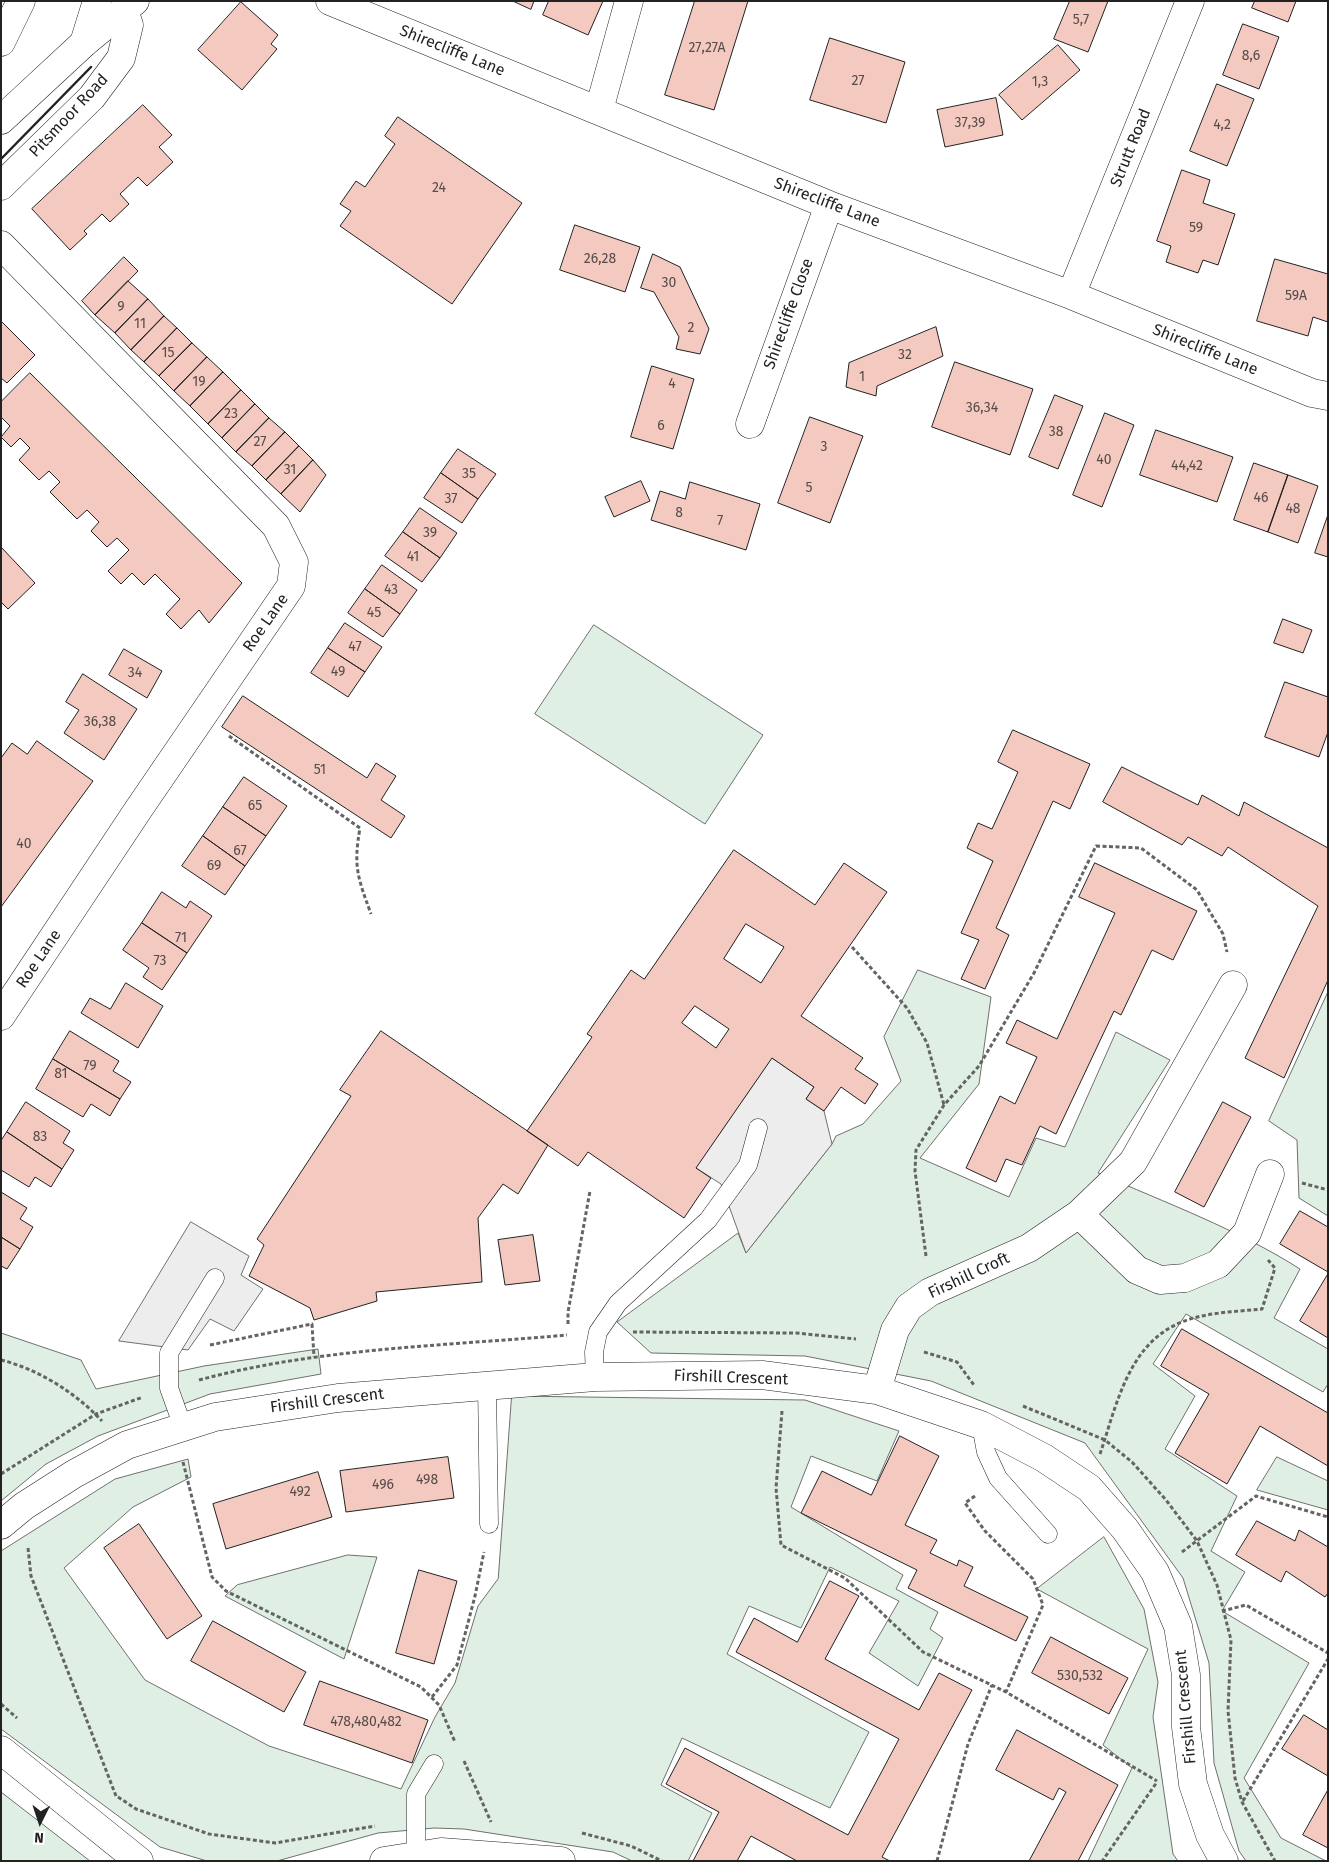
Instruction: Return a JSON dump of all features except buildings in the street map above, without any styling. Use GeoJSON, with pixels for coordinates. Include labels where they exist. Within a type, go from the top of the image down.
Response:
{"type":"FeatureCollection","features":[{"type":"Feature","properties":{"kind":"street"},"geometry":{"type":"LineString","coordinates":[[1,42],[21,1]]}},
{"type":"Feature","properties":{"kind":"street"},"geometry":{"type":"LineString","coordinates":[[84,43],[97,1]]}},
{"type":"Feature","properties":{"kind":"street","name":"Shirecliffe Lane"},"geometry":{"type":"LineString","coordinates":[[330,1],[829,205],[1071,295],[1312,393],[1328,396]]}},
{"type":"Feature","properties":{"kind":"street"},"geometry":{"type":"LineString","coordinates":[[599,110],[629,1]]}},
{"type":"Feature","properties":{"kind":"street","name":"Strutt Road"},"geometry":{"type":"LineString","coordinates":[[1071,295],[1190,1]]}},
{"type":"Feature","properties":{"kind":"street","name":"Pitsmoor Road"},"geometry":{"type":"LineString","coordinates":[[1,120],[84,43],[130,6]]}},
{"type":"Feature","properties":{"kind":"street","name":"Pitsmoor Road"},"geometry":{"type":"LineString","coordinates":[[1,186],[92,97],[121,58],[129,25],[130,6]]}},
{"type":"Feature","properties":{"kind":"street","name":"Shirecliffe Close"},"geometry":{"type":"LineString","coordinates":[[750,424],[829,205]]}},
{"type":"Feature","properties":{"kind":"street","name":"Roe Lane"},"geometry":{"type":"LineString","coordinates":[[1,245],[276,526],[294,562],[291,586],[1,1016]]}},
{"type":"Feature","properties":{"kind":"street","name":"Firshill Croft"},"geometry":{"type":"LineString","coordinates":[[877,1390],[895,1330],[909,1307],[930,1292],[1029,1248],[1079,1214],[1132,1162],[1233,985]]}},
{"type":"Feature","properties":{"kind":"street"},"geometry":{"type":"LineString","coordinates":[[1079,1214],[1137,1270],[1160,1280],[1185,1278],[1218,1264],[1247,1232],[1270,1174]]}},
{"type":"Feature","properties":{"kind":"street","name":"Firshill Crescent"},"geometry":{"type":"LineString","coordinates":[[1,1525],[24,1506],[74,1474],[126,1445],[215,1417],[338,1398],[487,1384],[595,1377],[762,1375],[877,1390],[980,1425],[1044,1458],[1089,1488],[1125,1529],[1155,1572],[1178,1626],[1186,1675],[1187,1740],[1193,1784],[1210,1835],[1224,1861]]}},
{"type":"Feature","properties":{"kind":"street"},"geometry":{"type":"LineString","coordinates":[[1,1750],[139,1861]]}},
{"type":"Feature","properties":{"kind":"street"},"geometry":{"type":"LineString","coordinates":[[384,1861],[441,1852],[561,1861]]}},
{"type":"Feature","properties":{"kind":"lane"},"geometry":{"type":"LineString","coordinates":[[595,1377],[594,1352],[598,1332],[618,1303],[708,1220],[748,1164],[758,1128]]}},
{"type":"Feature","properties":{"kind":"lane"},"geometry":{"type":"LineString","coordinates":[[179,1429],[169,1388],[169,1353],[215,1278]]}},
{"type":"Feature","properties":{"kind":"lane"},"geometry":{"type":"LineString","coordinates":[[487,1384],[489,1524]]}},
{"type":"Feature","properties":{"kind":"lane"},"geometry":{"type":"LineString","coordinates":[[980,1425],[986,1452],[998,1478],[1048,1534]]}},
{"type":"Feature","properties":{"kind":"lane"},"geometry":{"type":"LineString","coordinates":[[416,1856],[416,1794],[434,1764]]}},
{"type":"Feature","properties":{"kind":"path"},"geometry":{"type":"LineString","coordinates":[[202,716],[360,828],[355,854],[357,875],[371,914]]}},
{"type":"Feature","properties":{"kind":"path"},"geometry":{"type":"LineString","coordinates":[[930,1292],[915,1171],[916,1150],[944,1106],[984,1058],[1034,973],[1096,846],[1140,848],[1197,890],[1223,934],[1233,985]]}},
{"type":"Feature","properties":{"kind":"path"},"geometry":{"type":"LineString","coordinates":[[852,947],[907,1008],[926,1043],[944,1106]]}},
{"type":"Feature","properties":{"kind":"path"},"geometry":{"type":"LineString","coordinates":[[568,1335],[568,1312],[590,1191]]}},
{"type":"Feature","properties":{"kind":"path"},"geometry":{"type":"LineString","coordinates":[[1089,1488],[1128,1374],[1149,1343],[1176,1324],[1212,1314],[1262,1309],[1275,1268],[1247,1232]]}},
{"type":"Feature","properties":{"kind":"path"},"geometry":{"type":"LineString","coordinates":[[203,1346],[312,1324],[314,1357]]}},
{"type":"Feature","properties":{"kind":"path"},"geometry":{"type":"LineString","coordinates":[[194,1375],[194,1381],[235,1370],[314,1357],[598,1332],[796,1333],[891,1343],[957,1362],[971,1384],[980,1387]]}},
{"type":"Feature","properties":{"kind":"path"},"geometry":{"type":"LineString","coordinates":[[1,1360],[13,1363],[59,1385],[96,1414],[126,1445]]}},
{"type":"Feature","properties":{"kind":"path"},"geometry":{"type":"LineString","coordinates":[[784,1378],[776,1488],[781,1545],[845,1578],[923,1652],[1006,1692],[1158,1782]]}},
{"type":"Feature","properties":{"kind":"path"},"geometry":{"type":"LineString","coordinates":[[1,1474],[96,1414],[169,1388]]}},
{"type":"Feature","properties":{"kind":"path"},"geometry":{"type":"LineString","coordinates":[[1016,1402],[1105,1440],[1132,1462],[1166,1500],[1197,1541],[1217,1585],[1222,1611],[1231,1640],[1228,1711],[1235,1778],[1242,1802],[1275,1861]]}},
{"type":"Feature","properties":{"kind":"path"},"geometry":{"type":"LineString","coordinates":[[179,1429],[212,1577],[226,1591],[421,1687],[439,1705],[459,1750]]}},
{"type":"Feature","properties":{"kind":"path"},"geometry":{"type":"LineString","coordinates":[[998,1478],[965,1503],[985,1531],[1033,1579],[1043,1606],[1006,1692]]}},
{"type":"Feature","properties":{"kind":"path"},"geometry":{"type":"LineString","coordinates":[[1155,1572],[1256,1496],[1328,1517]]}},
{"type":"Feature","properties":{"kind":"path"},"geometry":{"type":"LineString","coordinates":[[24,1506],[31,1576],[116,1796]]}},
{"type":"Feature","properties":{"kind":"path"},"geometry":{"type":"LineString","coordinates":[[432,1697],[457,1664],[476,1596],[489,1524]]}},
{"type":"Feature","properties":{"kind":"path"},"geometry":{"type":"LineString","coordinates":[[1222,1611],[1246,1605],[1328,1652]]}},
{"type":"Feature","properties":{"kind":"path"},"geometry":{"type":"LineString","coordinates":[[1242,1802],[1328,1659]]}},
{"type":"Feature","properties":{"kind":"path"},"geometry":{"type":"LineString","coordinates":[[937,1861],[968,1744],[992,1685]]}},
{"type":"Feature","properties":{"kind":"path"},"geometry":{"type":"LineString","coordinates":[[1,1704],[22,1722]]}},
{"type":"Feature","properties":{"kind":"path"},"geometry":{"type":"LineString","coordinates":[[1105,1861],[1103,1860],[1187,1740]]}},
{"type":"Feature","properties":{"kind":"path"},"geometry":{"type":"LineString","coordinates":[[463,1758],[491,1821],[492,1855]]}},
{"type":"Feature","properties":{"kind":"path"},"geometry":{"type":"LineString","coordinates":[[109,1791],[136,1809],[209,1834],[275,1843],[382,1825],[416,1822]]}},
{"type":"Feature","properties":{"kind":"path"},"geometry":{"type":"LineString","coordinates":[[482,1821],[500,1822]]}},
{"type":"Feature","properties":{"kind":"path"},"geometry":{"type":"LineString","coordinates":[[576,1832],[631,1846],[662,1861]]}},
{"type":"Feature","properties":{"kind":"green space"},"geometry":{"type":"Polygon","coordinates":[[[594,625],[763,735],[705,824],[535,714],[594,625]]]}},
{"type":"Feature","properties":{"kind":"green space"},"geometry":{"type":"Polygon","coordinates":[[[918,970],[991,997],[979,1084],[920,1158],[1009,1197],[1036,1138],[1065,1147],[1116,1032],[1170,1060],[1098,1173],[1226,1229],[1300,1269],[1274,1318],[1328,1349],[1328,1384],[1323,1392],[1186,1314],[1153,1364],[1195,1396],[1165,1449],[1237,1496],[1211,1551],[1245,1572],[1222,1611],[1309,1663],[1244,1778],[1281,1838],[1326,1861],[1246,1861],[1239,1851],[1214,1763],[1209,1663],[1183,1578],[1085,1443],[931,1381],[805,1356],[651,1353],[617,1322],[738,1233],[746,1253],[832,1144],[836,1136],[863,1124],[901,1081],[884,1037],[918,970]]]}},
{"type":"Feature","properties":{"kind":"green space"},"geometry":{"type":"Polygon","coordinates":[[[1328,992],[1328,1216],[1299,1198],[1297,1140],[1269,1121],[1328,992]]]}},
{"type":"Feature","properties":{"kind":"green space"},"geometry":{"type":"Polygon","coordinates":[[[1,1333],[81,1360],[96,1389],[204,1366],[318,1349],[321,1374],[210,1394],[98,1436],[46,1464],[1,1501],[1,1333]]]}},
{"type":"Feature","properties":{"kind":"green space"},"geometry":{"type":"Polygon","coordinates":[[[512,1396],[805,1400],[899,1431],[877,1481],[811,1456],[791,1507],[903,1575],[896,1589],[938,1612],[930,1629],[943,1638],[918,1686],[869,1653],[899,1601],[830,1567],[801,1628],[749,1606],[727,1654],[869,1732],[830,1808],[682,1738],[661,1785],[712,1813],[688,1861],[632,1861],[613,1852],[464,1829],[434,1828],[378,1833],[277,1861],[207,1861],[160,1847],[1,1729],[1,1551],[115,1479],[188,1459],[191,1477],[133,1507],[64,1568],[145,1680],[269,1746],[401,1789],[435,1717],[455,1683],[478,1606],[498,1579],[512,1396]]]}},
{"type":"Feature","properties":{"kind":"green space"},"geometry":{"type":"Polygon","coordinates":[[[1277,1457],[1328,1481],[1328,1510],[1257,1490],[1277,1457]]]}},
{"type":"Feature","properties":{"kind":"green space"},"geometry":{"type":"Polygon","coordinates":[[[1104,1537],[1144,1609],[1158,1682],[1153,1717],[1173,1854],[1178,1861],[1088,1861],[1132,1768],[1103,1745],[1148,1649],[1037,1589],[1104,1537]]]}},
{"type":"Feature","properties":{"kind":"green space"},"geometry":{"type":"Polygon","coordinates":[[[348,1555],[377,1557],[344,1659],[225,1596],[237,1585],[348,1555]]]}},
{"type":"Feature","properties":{"kind":"green space"},"geometry":{"type":"Polygon","coordinates":[[[1,1792],[90,1861],[1,1861],[1,1792]]]}},
{"type":"Feature","properties":{"kind":"shaded area"},"geometry":{"type":"Polygon","coordinates":[[[772,1058],[814,1087],[806,1099],[824,1111],[832,1144],[746,1253],[721,1184],[696,1168],[772,1058]]]}},
{"type":"Feature","properties":{"kind":"shaded area"},"geometry":{"type":"Polygon","coordinates":[[[191,1222],[249,1256],[241,1275],[263,1289],[234,1331],[210,1319],[188,1350],[119,1341],[191,1222]]]}},
{"type":"Feature","properties":{"kind":"wall"},"geometry":{"type":"LineString","coordinates":[[1,159],[91,67]]}}]}
